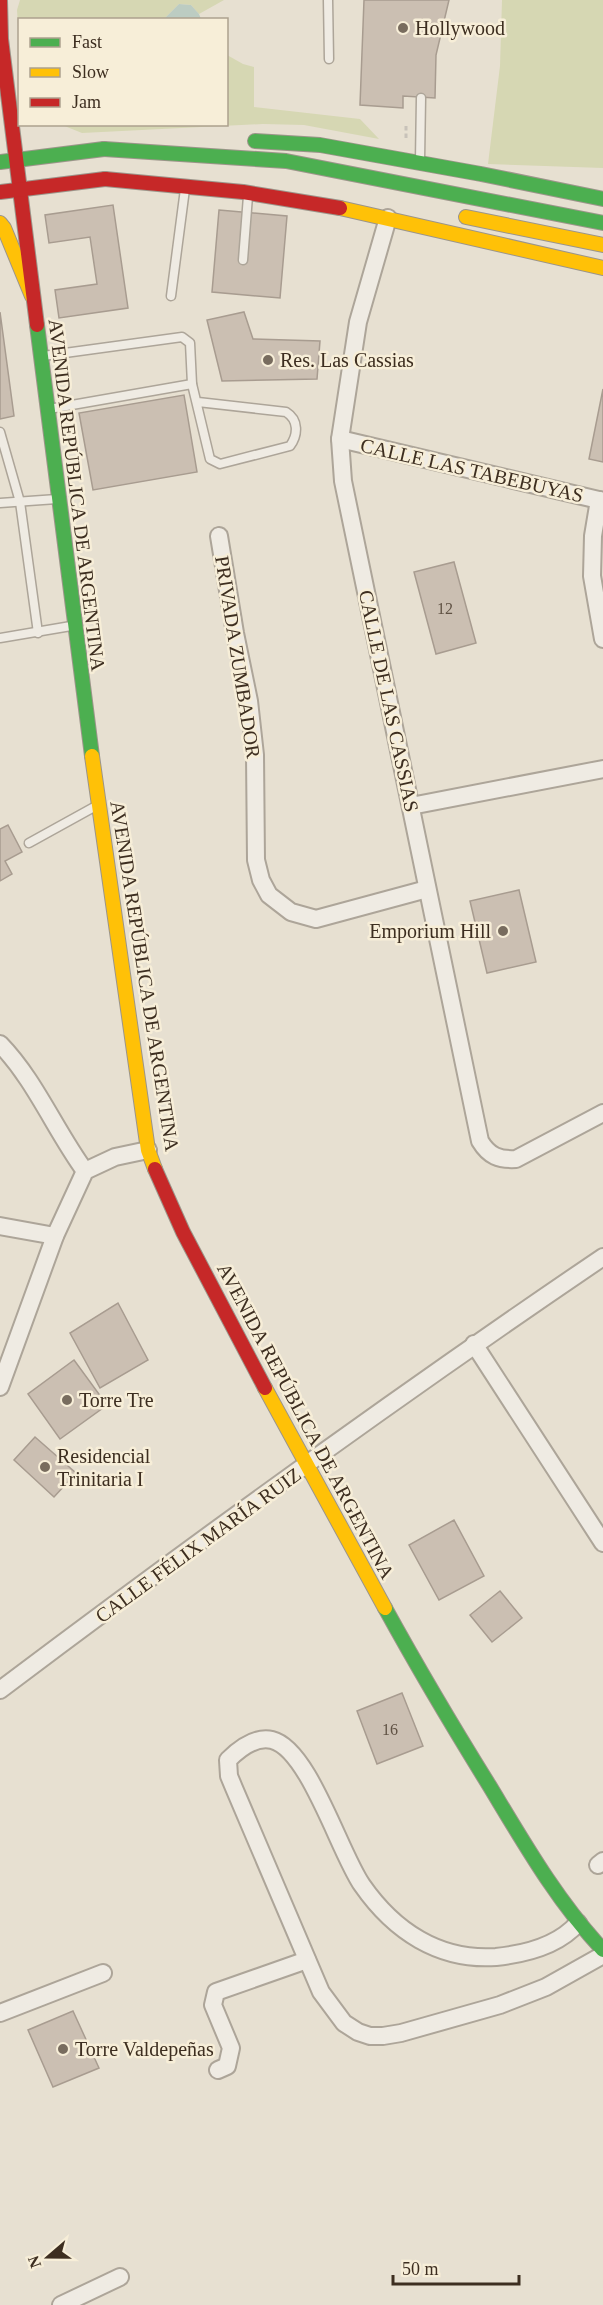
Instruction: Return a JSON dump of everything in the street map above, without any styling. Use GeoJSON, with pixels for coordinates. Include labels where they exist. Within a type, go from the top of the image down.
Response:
{"type":"FeatureCollection","features":[{"type":"Feature","properties":{"kind":"main road","name":"AVENIDA REPÚBLICA DE ARGENTINA"},"geometry":{"type":"LineString","coordinates":[[0,0],[0,39],[45,410],[148,1150],[183,1232],[306,1467],[416,1665],[533,1858],[578,1923],[603,1953]]}},
{"type":"Feature","properties":{"kind":"main road"},"geometry":{"type":"LineString","coordinates":[[238,142],[260,140],[320,145],[603,199]]}},
{"type":"Feature","properties":{"kind":"main road"},"geometry":{"type":"LineString","coordinates":[[0,162],[104,149],[216,143]]}},
{"type":"Feature","properties":{"kind":"main road"},"geometry":{"type":"LineString","coordinates":[[104,149],[286,161],[603,223]]}},
{"type":"Feature","properties":{"kind":"main road"},"geometry":{"type":"LineString","coordinates":[[0,192],[105,179],[166,175],[260,181]]}},
{"type":"Feature","properties":{"kind":"main road"},"geometry":{"type":"LineString","coordinates":[[105,179],[249,193],[329,206],[603,268]]}},
{"type":"Feature","properties":{"kind":"main road"},"geometry":{"type":"LineString","coordinates":[[454,214],[603,245]]}},
{"type":"Feature","properties":{"kind":"main road"},"geometry":{"type":"LineString","coordinates":[[0,223],[32,296]]}},
{"type":"Feature","properties":{"kind":"street","name":"CALLE DE LAS CASSIAS"},"geometry":{"type":"LineString","coordinates":[[388,218],[358,322],[340,439],[343,481],[480,1141],[492,1156],[504,1160],[516,1159],[603,1113]]}},
{"type":"Feature","properties":{"kind":"street","name":"CALLE LAS TABEBUYAS"},"geometry":{"type":"LineString","coordinates":[[340,439],[601,501]]}},
{"type":"Feature","properties":{"kind":"street"},"geometry":{"type":"LineString","coordinates":[[601,501],[593,536],[592,576],[603,639]]}},
{"type":"Feature","properties":{"kind":"street","name":"PRIVADA ZUMBADOR"},"geometry":{"type":"LineString","coordinates":[[219,536],[253,733],[256,860],[261,880],[269,895],[291,912],[316,919],[427,889]]}},
{"type":"Feature","properties":{"kind":"street"},"geometry":{"type":"LineString","coordinates":[[411,806],[603,769]]}},
{"type":"Feature","properties":{"kind":"street"},"geometry":{"type":"LineString","coordinates":[[0,1044],[18,1062],[65,1144],[85,1171]]}},
{"type":"Feature","properties":{"kind":"street"},"geometry":{"type":"LineString","coordinates":[[0,1387],[55,1236],[85,1171],[116,1157],[148,1150]]}},
{"type":"Feature","properties":{"kind":"street"},"geometry":{"type":"LineString","coordinates":[[0,1226],[55,1236]]}},
{"type":"Feature","properties":{"kind":"street","name":"CALLE FÉLIX MARÍA RUIZ"},"geometry":{"type":"LineString","coordinates":[[0,1690],[474,1344],[603,1257]]}},
{"type":"Feature","properties":{"kind":"street"},"geometry":{"type":"LineString","coordinates":[[474,1344],[603,1543]]}},
{"type":"Feature","properties":{"kind":"street"},"geometry":{"type":"LineString","coordinates":[[578,1923],[570,1932],[543,1947],[513,1955],[486,1957],[454,1955],[430,1946],[409,1933],[384,1912],[361,1884],[308,1776],[286,1748],[272,1740],[254,1742],[240,1748],[228,1760],[229,1776],[321,1992],[344,2023],[364,2034],[383,2036],[426,2027],[524,1996],[564,1978],[603,1953]]}},
{"type":"Feature","properties":{"kind":"street"},"geometry":{"type":"LineString","coordinates":[[218,2070],[227,2066],[231,2048],[213,2005],[216,1992],[307,1960]]}},
{"type":"Feature","properties":{"kind":"street"},"geometry":{"type":"LineString","coordinates":[[0,2013],[103,1973]]}},
{"type":"Feature","properties":{"kind":"street"},"geometry":{"type":"LineString","coordinates":[[61,2305],[120,2277]]}},
{"type":"Feature","properties":{"kind":"lane"},"geometry":{"type":"LineString","coordinates":[[328,0],[328,59]]}},
{"type":"Feature","properties":{"kind":"lane"},"geometry":{"type":"LineString","coordinates":[[420,163],[421,98]]}},
{"type":"Feature","properties":{"kind":"lane"},"geometry":{"type":"LineString","coordinates":[[171,296],[186,186]]}},
{"type":"Feature","properties":{"kind":"lane"},"geometry":{"type":"LineString","coordinates":[[243,260],[249,193]]}},
{"type":"Feature","properties":{"kind":"lane"},"geometry":{"type":"LineString","coordinates":[[39,356],[182,337],[190,343],[192,384],[210,459],[220,464],[290,446],[296,439],[296,425],[293,416],[286,412],[198,402]]}},
{"type":"Feature","properties":{"kind":"lane"},"geometry":{"type":"LineString","coordinates":[[45,410],[192,384]]}},
{"type":"Feature","properties":{"kind":"lane"},"geometry":{"type":"LineString","coordinates":[[0,432],[20,502],[38,633]]}},
{"type":"Feature","properties":{"kind":"lane"},"geometry":{"type":"LineString","coordinates":[[0,503],[57,499]]}},
{"type":"Feature","properties":{"kind":"lane"},"geometry":{"type":"LineString","coordinates":[[0,638],[74,626]]}},
{"type":"Feature","properties":{"kind":"lane"},"geometry":{"type":"LineString","coordinates":[[29,843],[99,804]]}},
{"type":"Feature","properties":{"kind":"green space"},"geometry":{"type":"Polygon","coordinates":[[[20,0],[224,0],[199,14],[191,5],[179,4],[165,18],[18,18],[18,26],[17,10],[20,0]]]}},
{"type":"Feature","properties":{"kind":"green space"},"geometry":{"type":"Polygon","coordinates":[[[502,0],[603,0],[603,168],[488,164],[500,66],[502,0]]]}},
{"type":"Feature","properties":{"kind":"green space"},"geometry":{"type":"Polygon","coordinates":[[[228,56],[254,67],[254,107],[360,119],[379,139],[304,125],[228,126],[228,56]]]}},
{"type":"Feature","properties":{"kind":"green space"},"geometry":{"type":"Polygon","coordinates":[[[64,126],[223,126],[82,133],[64,126]]]}},
{"type":"Feature","properties":{"kind":"shaded area"},"geometry":{"type":"Polygon","coordinates":[[[179,4],[191,5],[201,18],[165,18],[179,4]]]}},
{"type":"Feature","properties":{"kind":"building","name":"Hollywood"},"geometry":{"type":"Polygon","coordinates":[[[364,0],[449,0],[436,55],[435,98],[403,96],[403,108],[360,105],[364,0]]]}},
{"type":"Feature","properties":{"kind":"building"},"geometry":{"type":"Polygon","coordinates":[[[113,205],[128,308],[59,318],[55,290],[97,284],[90,237],[49,243],[45,215],[113,205]]]}},
{"type":"Feature","properties":{"kind":"building"},"geometry":{"type":"Polygon","coordinates":[[[219,210],[287,216],[280,298],[212,292],[219,210]]]}},
{"type":"Feature","properties":{"kind":"building"},"geometry":{"type":"Polygon","coordinates":[[[0,312],[14,416],[0,419],[0,312]]]}},
{"type":"Feature","properties":{"kind":"building","name":"Res. Las Cassias"},"geometry":{"type":"Polygon","coordinates":[[[244,312],[253,339],[320,341],[317,379],[222,381],[207,320],[244,312]]]}},
{"type":"Feature","properties":{"kind":"building"},"geometry":{"type":"Polygon","coordinates":[[[603,389],[603,462],[589,459],[603,389]]]}},
{"type":"Feature","properties":{"kind":"building"},"geometry":{"type":"Polygon","coordinates":[[[184,395],[197,472],[93,490],[79,413],[184,395]]]}},
{"type":"Feature","properties":{"kind":"building"},"geometry":{"type":"Polygon","coordinates":[[[454,562],[476,643],[436,654],[414,572],[454,562]]]}},
{"type":"Feature","properties":{"kind":"building"},"geometry":{"type":"Polygon","coordinates":[[[8,825],[22,852],[5,861],[12,874],[0,881],[0,829],[8,825]]]}},
{"type":"Feature","properties":{"kind":"building","name":"Emporium Hill"},"geometry":{"type":"Polygon","coordinates":[[[519,890],[536,962],[487,973],[470,901],[519,890]]]}},
{"type":"Feature","properties":{"kind":"building"},"geometry":{"type":"Polygon","coordinates":[[[118,1303],[148,1360],[100,1388],[70,1333],[118,1303]]]}},
{"type":"Feature","properties":{"kind":"building","name":"Torre Tre"},"geometry":{"type":"Polygon","coordinates":[[[74,1360],[107,1405],[60,1439],[28,1394],[74,1360]]]}},
{"type":"Feature","properties":{"kind":"building","name":"Residencial Trinitaria I"},"geometry":{"type":"Polygon","coordinates":[[[35,1437],[76,1473],[54,1497],[14,1460],[35,1437]]]}},
{"type":"Feature","properties":{"kind":"building"},"geometry":{"type":"Polygon","coordinates":[[[454,1520],[484,1576],[439,1600],[409,1545],[454,1520]]]}},
{"type":"Feature","properties":{"kind":"building"},"geometry":{"type":"Polygon","coordinates":[[[500,1591],[522,1618],[492,1642],[470,1615],[500,1591]]]}},
{"type":"Feature","properties":{"kind":"building"},"geometry":{"type":"Polygon","coordinates":[[[402,1693],[423,1746],[377,1764],[357,1711],[402,1693]]]}},
{"type":"Feature","properties":{"kind":"building","name":"Torre Valdepeñas"},"geometry":{"type":"Polygon","coordinates":[[[73,2011],[99,2068],[53,2087],[28,2030],[73,2011]]]}},
{"type":"Feature","properties":{"kind":"traffic: fast"},"geometry":{"type":"LineString","coordinates":[[255,141],[320,145],[603,199]]}},
{"type":"Feature","properties":{"kind":"traffic: fast"},"geometry":{"type":"LineString","coordinates":[[104,149],[286,161],[603,223]]}},
{"type":"Feature","properties":{"kind":"traffic: fast"},"geometry":{"type":"LineString","coordinates":[[0,162],[104,149]]}},
{"type":"Feature","properties":{"kind":"traffic: fast"},"geometry":{"type":"LineString","coordinates":[[37,325],[92,756]]}},
{"type":"Feature","properties":{"kind":"traffic: fast"},"geometry":{"type":"LineString","coordinates":[[385,1608],[528,1850],[556,1892],[603,1950]]}},
{"type":"Feature","properties":{"kind":"traffic: slow"},"geometry":{"type":"LineString","coordinates":[[340,208],[603,268]]}},
{"type":"Feature","properties":{"kind":"traffic: slow"},"geometry":{"type":"LineString","coordinates":[[466,217],[603,245]]}},
{"type":"Feature","properties":{"kind":"traffic: slow"},"geometry":{"type":"LineString","coordinates":[[0,223],[32,296]]}},
{"type":"Feature","properties":{"kind":"traffic: slow"},"geometry":{"type":"LineString","coordinates":[[92,756],[148,1150],[155,1169]]}},
{"type":"Feature","properties":{"kind":"traffic: slow"},"geometry":{"type":"LineString","coordinates":[[265,1388],[385,1608]]}},
{"type":"Feature","properties":{"kind":"traffic: jam"},"geometry":{"type":"LineString","coordinates":[[0,0],[1,39],[37,325]]}},
{"type":"Feature","properties":{"kind":"traffic: jam"},"geometry":{"type":"LineString","coordinates":[[105,179],[243,192],[340,208]]}},
{"type":"Feature","properties":{"kind":"traffic: jam"},"geometry":{"type":"LineString","coordinates":[[0,192],[105,179]]}},
{"type":"Feature","properties":{"kind":"traffic: jam"},"geometry":{"type":"LineString","coordinates":[[155,1169],[183,1232],[265,1388]]}},
{"type":"Feature","properties":{"kind":"place","name":"Hollywood"},"geometry":{"type":"Point","coordinates":[403,28]}},
{"type":"Feature","properties":{"kind":"place","name":"Res. Las Cassias"},"geometry":{"type":"Point","coordinates":[268,360]}},
{"type":"Feature","properties":{"kind":"place","name":"Emporium Hill"},"geometry":{"type":"Point","coordinates":[503,931]}},
{"type":"Feature","properties":{"kind":"place","name":"Torre Tre"},"geometry":{"type":"Point","coordinates":[67,1400]}},
{"type":"Feature","properties":{"kind":"place","name":"Residencial Trinitaria I"},"geometry":{"type":"Point","coordinates":[45,1467]}},
{"type":"Feature","properties":{"kind":"place","name":"Torre Valdepeñas"},"geometry":{"type":"Point","coordinates":[63,2049]}}]}
